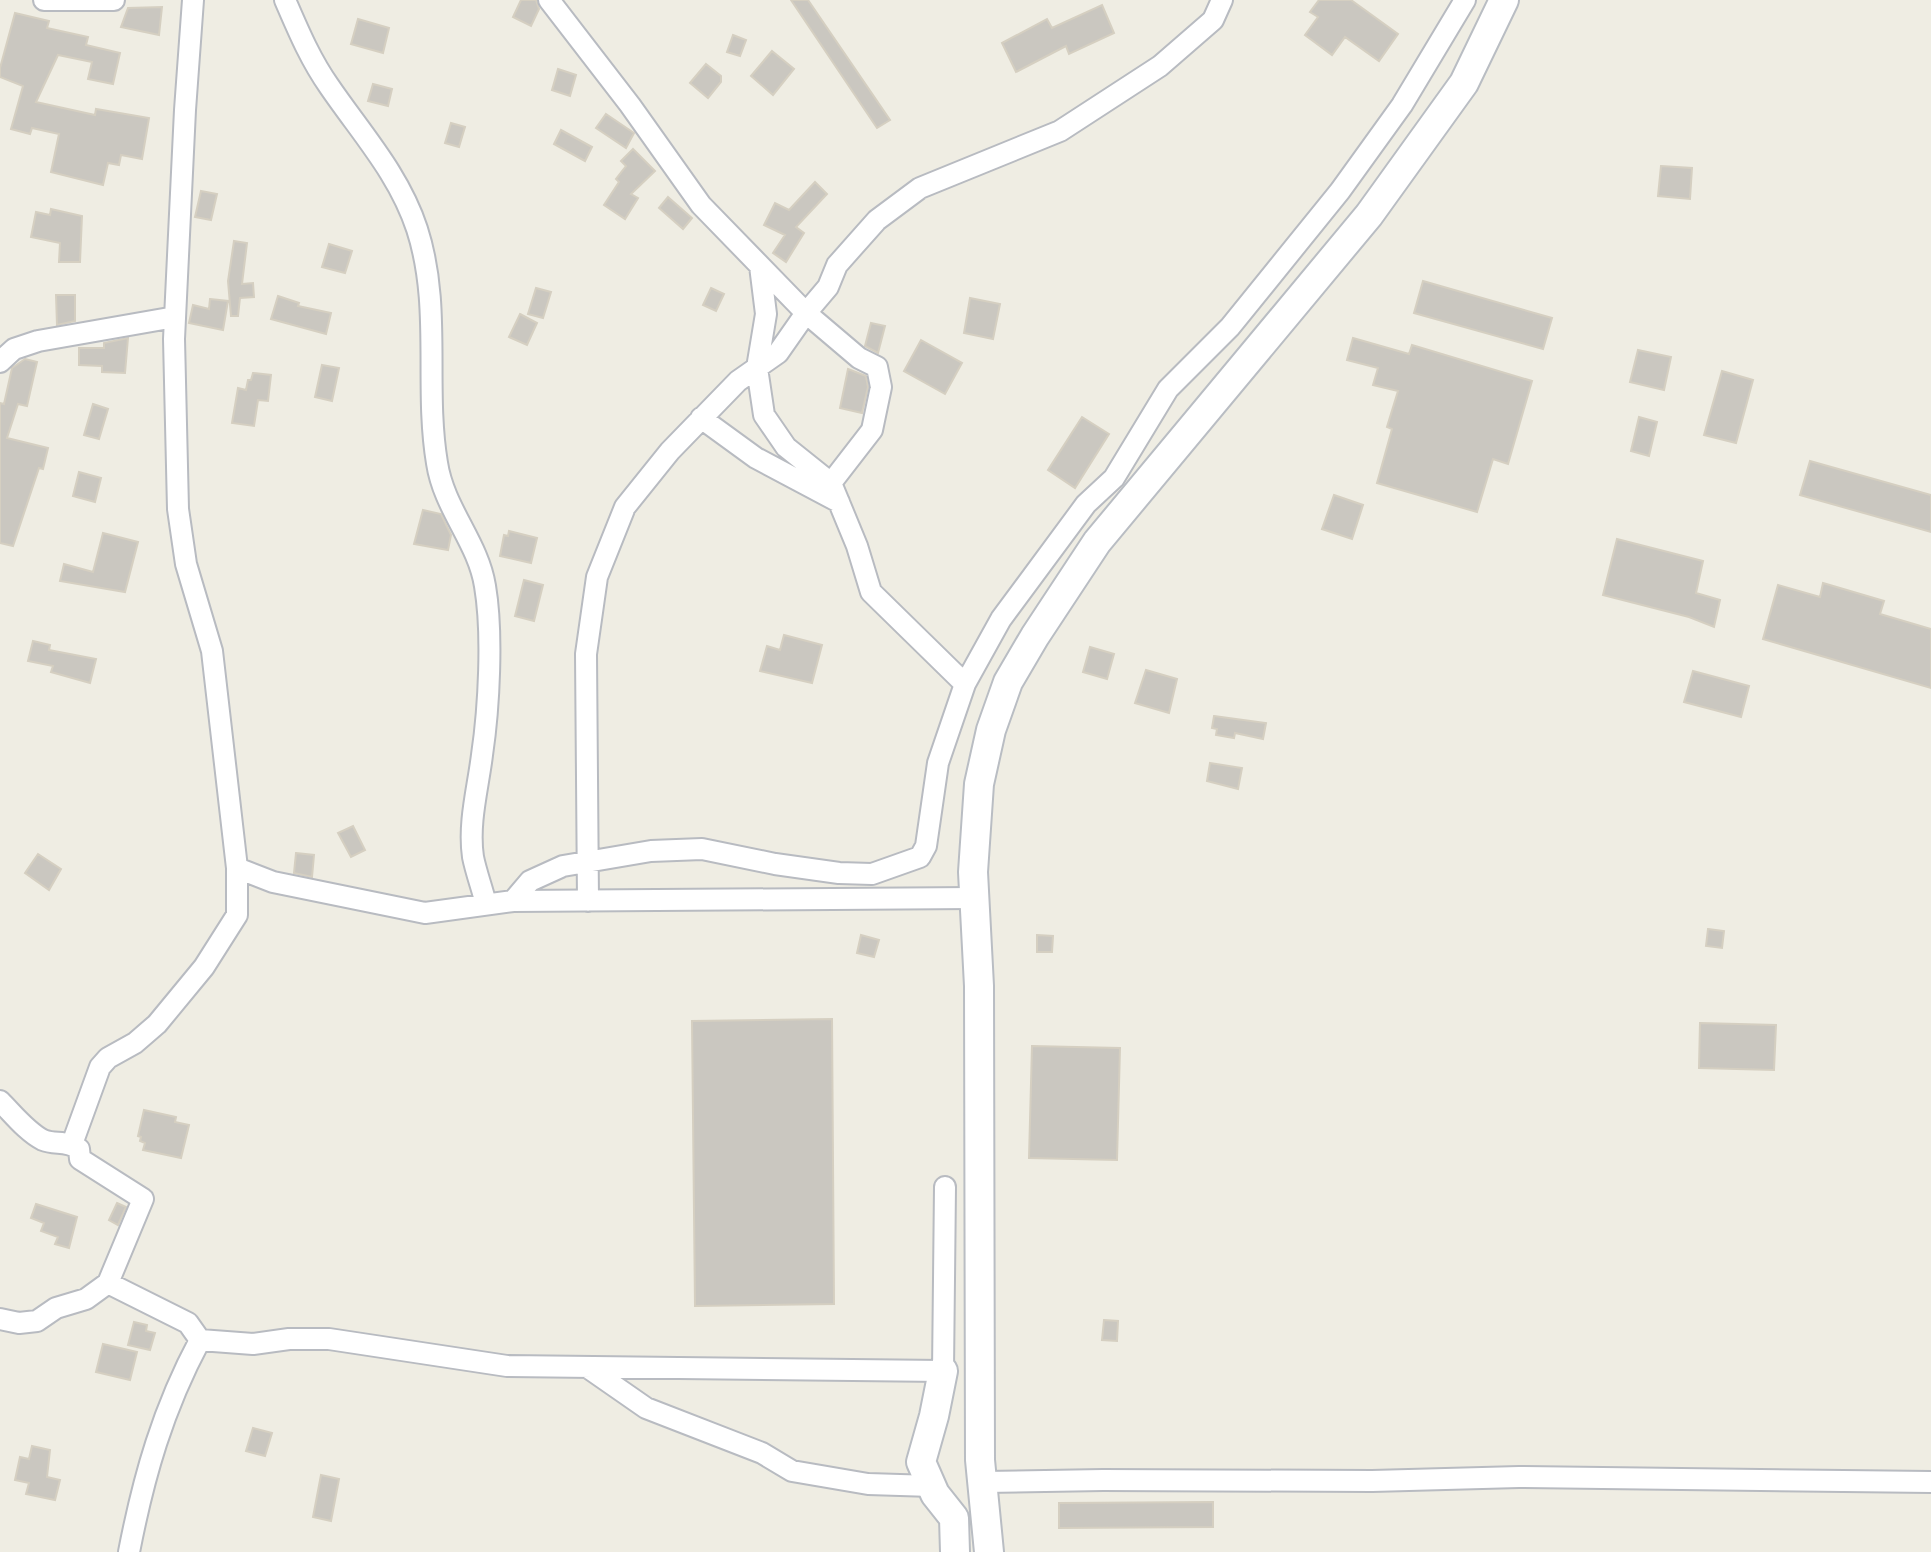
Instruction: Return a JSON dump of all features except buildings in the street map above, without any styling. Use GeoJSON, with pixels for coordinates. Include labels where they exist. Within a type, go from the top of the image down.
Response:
{"type":"FeatureCollection","features":[{"type":"Feature","properties":{"kind":"street"},"geometry":{"type":"LineString","coordinates":[[44,0],[114,0]]}},
{"type":"Feature","properties":{"kind":"street"},"geometry":{"type":"LineString","coordinates":[[72,1144],[100,1067],[157,1024],[204,967],[237,915],[237,868],[212,651],[186,564],[178,509],[175,317],[193,0]]}},
{"type":"Feature","properties":{"kind":"street"},"geometry":{"type":"LineString","coordinates":[[285,0],[305,48],[398,183],[417,230],[431,292],[432,417],[437,463],[444,496],[472,546],[485,583],[489,622],[483,751],[472,821],[473,856],[486,904]]}},
{"type":"Feature","properties":{"kind":"street"},"geometry":{"type":"LineString","coordinates":[[549,0],[630,105],[701,205],[806,313],[859,358],[877,367],[881,387],[872,430],[835,493]]}},
{"type":"Feature","properties":{"kind":"street"},"geometry":{"type":"LineString","coordinates":[[588,901],[586,654],[597,577],[625,507],[701,418],[738,381],[778,353],[828,287],[837,265],[877,220],[920,188],[1060,131],[1160,66],[1213,20],[1222,0]]}},
{"type":"Feature","properties":{"kind":"street"},"geometry":{"type":"LineString","coordinates":[[513,901],[530,881],[563,866],[651,851],[702,849],[775,864],[872,874],[920,857],[926,846],[938,763],[965,684],[1001,619],[1086,504],[1114,478],[1168,389],[1230,327],[1340,191],[1402,105],[1465,0]]}},
{"type":"Feature","properties":{"kind":"street"},"geometry":{"type":"LineString","coordinates":[[989,1552],[980,1460],[979,986],[973,872],[979,784],[991,730],[1008,682],[1097,542],[1369,215],[1464,83],[1504,0]]}},
{"type":"Feature","properties":{"kind":"street"},"geometry":{"type":"LineString","coordinates":[[1340,191],[1369,215]]}},
{"type":"Feature","properties":{"kind":"street"},"geometry":{"type":"LineString","coordinates":[[760,266],[766,314],[757,368],[764,415],[786,447],[835,493],[857,546],[871,592],[965,684]]}},
{"type":"Feature","properties":{"kind":"street"},"geometry":{"type":"LineString","coordinates":[[0,362],[14,349],[38,341],[175,317]]}},
{"type":"Feature","properties":{"kind":"street"},"geometry":{"type":"LineString","coordinates":[[701,418],[756,458],[835,493]]}},
{"type":"Feature","properties":{"kind":"street"},"geometry":{"type":"LineString","coordinates":[[237,868],[273,882],[425,913],[513,901],[974,898]]}},
{"type":"Feature","properties":{"kind":"street"},"geometry":{"type":"LineString","coordinates":[[0,1101],[37,1136],[48,1142],[57,1140],[72,1144],[79,1149],[80,1159],[143,1199],[108,1283],[86,1299],[56,1308],[37,1321],[19,1323],[0,1319]]}},
{"type":"Feature","properties":{"kind":"street"},"geometry":{"type":"LineString","coordinates":[[945,1187],[943,1371],[921,1462],[935,1494],[954,1518],[955,1552]]}},
{"type":"Feature","properties":{"kind":"street"},"geometry":{"type":"LineString","coordinates":[[108,1283],[188,1323],[200,1340]]}},
{"type":"Feature","properties":{"kind":"street"},"geometry":{"type":"LineString","coordinates":[[200,1340],[253,1344],[289,1339],[329,1339],[507,1366],[943,1371]]}},
{"type":"Feature","properties":{"kind":"street"},"geometry":{"type":"LineString","coordinates":[[129,1552],[141,1490],[158,1431],[180,1377],[200,1340]]}},
{"type":"Feature","properties":{"kind":"street"},"geometry":{"type":"LineString","coordinates":[[587,1367],[646,1408],[762,1453],[792,1471],[868,1484],[932,1486]]}},
{"type":"Feature","properties":{"kind":"street"},"geometry":{"type":"LineString","coordinates":[[984,1482],[1372,1481],[1519,1477],[1931,1482]]}}]}
